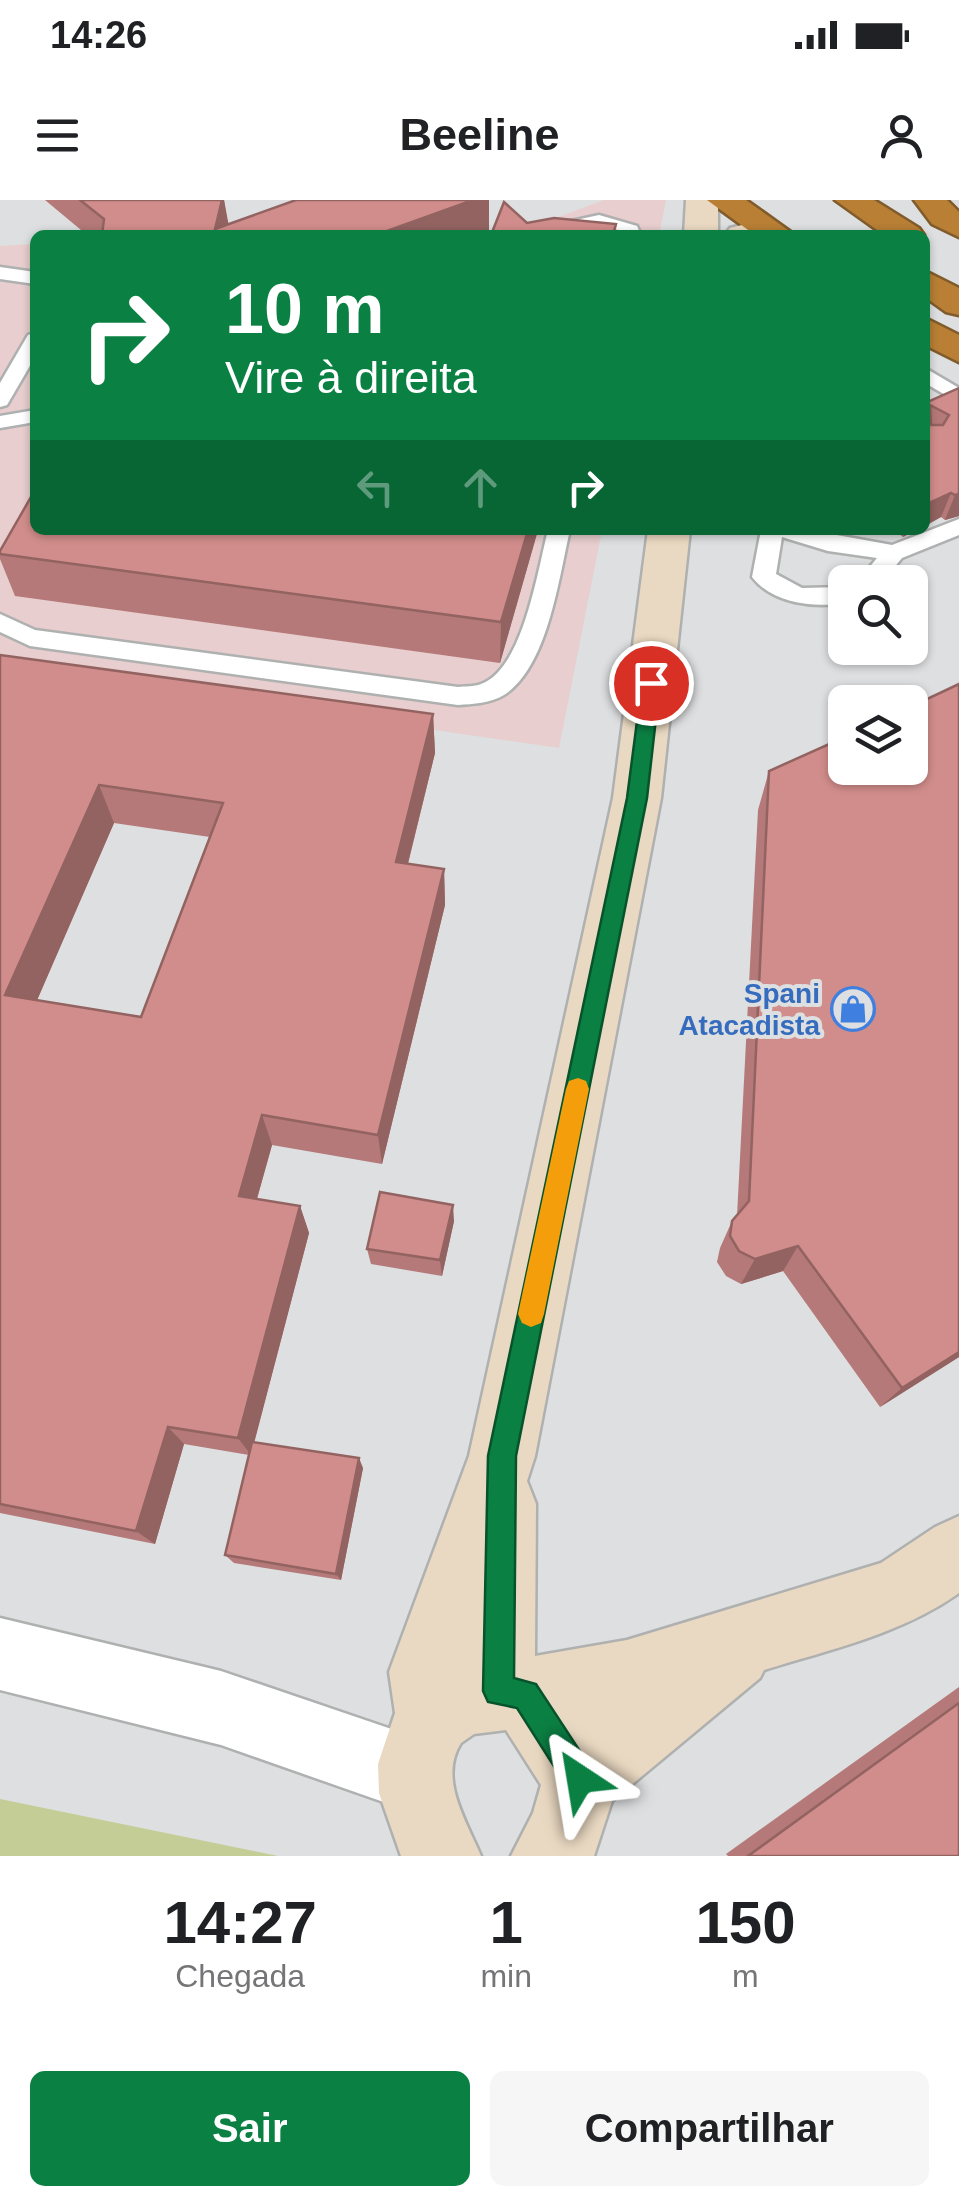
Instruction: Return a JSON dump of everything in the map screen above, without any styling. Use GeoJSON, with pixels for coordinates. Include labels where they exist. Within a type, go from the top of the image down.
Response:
{"type":"FeatureCollection","features":[{"type":"Feature","properties":{"kind":"highway"},"geometry":{"type":"LineString","coordinates":[[723,200],[770,230]]}},
{"type":"Feature","properties":{"kind":"highway"},"geometry":{"type":"LineString","coordinates":[[930,200],[959,227]]}},
{"type":"Feature","properties":{"kind":"highway"},"geometry":{"type":"LineString","coordinates":[[950,200],[959,205]]}},
{"type":"Feature","properties":{"kind":"highway"},"geometry":{"type":"LineString","coordinates":[[836,204],[854,230]]}},
{"type":"Feature","properties":{"kind":"highway"},"geometry":{"type":"LineString","coordinates":[[836,204],[896,230]]}},
{"type":"Feature","properties":{"kind":"highway"},"geometry":{"type":"LineString","coordinates":[[930,249],[959,268]]}},
{"type":"Feature","properties":{"kind":"highway"},"geometry":{"type":"LineString","coordinates":[[930,284],[959,304]]}},
{"type":"Feature","properties":{"kind":"highway"},"geometry":{"type":"LineString","coordinates":[[930,332],[959,351]]}},
{"type":"Feature","properties":{"kind":"street"},"geometry":{"type":"LineString","coordinates":[[701,230],[702,200]]}},
{"type":"Feature","properties":{"kind":"street"},"geometry":{"type":"LineString","coordinates":[[453,1775],[425,1672],[502,1456],[637,798],[669,535]]}},
{"type":"Feature","properties":{"kind":"street"},"geometry":{"type":"LineString","coordinates":[[453,1775],[627,1676],[899,1593],[959,1551]]}},
{"type":"Feature","properties":{"kind":"street"},"geometry":{"type":"LineString","coordinates":[[550,1856],[566,1831],[580,1779],[757,1636]]}},
{"type":"Feature","properties":{"kind":"street"},"geometry":{"type":"LineString","coordinates":[[0,1654],[220,1708],[453,1775],[580,1779]]}},
{"type":"Feature","properties":{"kind":"lane"},"geometry":{"type":"LineString","coordinates":[[561,230],[594,218],[619,222],[631,230]]}},
{"type":"Feature","properties":{"kind":"lane"},"geometry":{"type":"LineString","coordinates":[[0,273],[30,277]]}},
{"type":"Feature","properties":{"kind":"lane"},"geometry":{"type":"LineString","coordinates":[[0,402],[30,348]]}},
{"type":"Feature","properties":{"kind":"lane"},"geometry":{"type":"LineString","coordinates":[[930,377],[959,396]]}},
{"type":"Feature","properties":{"kind":"lane"},"geometry":{"type":"LineString","coordinates":[[0,422],[30,417]]}},
{"type":"Feature","properties":{"kind":"lane"},"geometry":{"type":"LineString","coordinates":[[884,565],[894,553],[959,526]]}},
{"type":"Feature","properties":{"kind":"lane"},"geometry":{"type":"LineString","coordinates":[[0,622],[30,638],[458,696],[484,694],[500,686],[526,650],[557,535]]}},
{"type":"Feature","properties":{"kind":"lane"},"geometry":{"type":"LineString","coordinates":[[771,535],[764,578],[778,588],[810,598],[828,596]]}},
{"type":"Feature","properties":{"kind":"lane"},"geometry":{"type":"LineString","coordinates":[[800,535],[828,544],[894,553]]}},
{"type":"Feature","properties":{"kind":"shaded area"},"geometry":{"type":"Polygon","coordinates":[[[604,200],[666,200],[660,230],[523,230],[604,200]]]}},
{"type":"Feature","properties":{"kind":"shaded area"},"geometry":{"type":"Polygon","coordinates":[[[30,244],[30,535],[601,535],[559,748],[0,667],[0,246],[30,244]]]}},
{"type":"Feature","properties":{"kind":"green space"},"geometry":{"type":"Polygon","coordinates":[[[0,1799],[278,1856],[0,1856],[0,1799]]]}},
{"type":"Feature","properties":{"kind":"building"},"geometry":{"type":"Polygon","coordinates":[[[80,200],[222,200],[215,229],[296,200],[473,200],[390,230],[103,230],[104,219],[80,200]]]}},
{"type":"Feature","properties":{"kind":"building"},"geometry":{"type":"Polygon","coordinates":[[[504,202],[527,223],[554,218],[616,224],[614,230],[493,230],[504,202]]]}},
{"type":"Feature","properties":{"kind":"building"},"geometry":{"type":"Polygon","coordinates":[[[959,388],[959,494],[951,493],[930,503],[930,405],[930,401],[959,388]],[[930,405],[931,425],[943,425],[949,415],[930,405]]]}},
{"type":"Feature","properties":{"kind":"building"},"geometry":{"type":"Polygon","coordinates":[[[30,499],[30,535],[527,535],[501,622],[0,551],[30,499]]]}},
{"type":"Feature","properties":{"kind":"building"},"geometry":{"type":"Polygon","coordinates":[[[0,655],[433,714],[396,862],[444,869],[378,1135],[262,1115],[239,1196],[300,1206],[238,1438],[168,1427],[136,1531],[0,1504],[0,655]],[[99,785],[5,995],[141,1017],[223,803],[99,785]]]}},
{"type":"Feature","properties":{"kind":"building","name":"Spani Atacadista"},"geometry":{"type":"Polygon","coordinates":[[[959,684],[959,1352],[902,1388],[798,1246],[755,1259],[739,1251],[730,1236],[732,1221],[749,1201],[769,771],[828,745],[828,785],[928,785],[928,699],[959,684]]]}},
{"type":"Feature","properties":{"kind":"building"},"geometry":{"type":"Polygon","coordinates":[[[380,1192],[453,1205],[440,1260],[367,1249],[380,1192]]]}},
{"type":"Feature","properties":{"kind":"building"},"geometry":{"type":"Polygon","coordinates":[[[252,1442],[359,1458],[336,1574],[225,1555],[252,1442]]]}},
{"type":"Feature","properties":{"kind":"building"},"geometry":{"type":"Polygon","coordinates":[[[959,1703],[959,1856],[748,1856],[959,1703]]]}},
{"type":"Feature","properties":{"kind":"slow traffic"},"geometry":{"type":"LineString","coordinates":[[531,1314],[578,1089]]}},
{"type":"Feature","properties":{"kind":"place","name":"Spani Atacadista"},"geometry":{"type":"Point","coordinates":[853,1009]}},
{"type":"Feature","properties":{"kind":"route"},"geometry":{"type":"LineString","coordinates":[[580,1779],[525,1694],[498,1691],[502,1456],[637,798],[651,683]]}}]}
